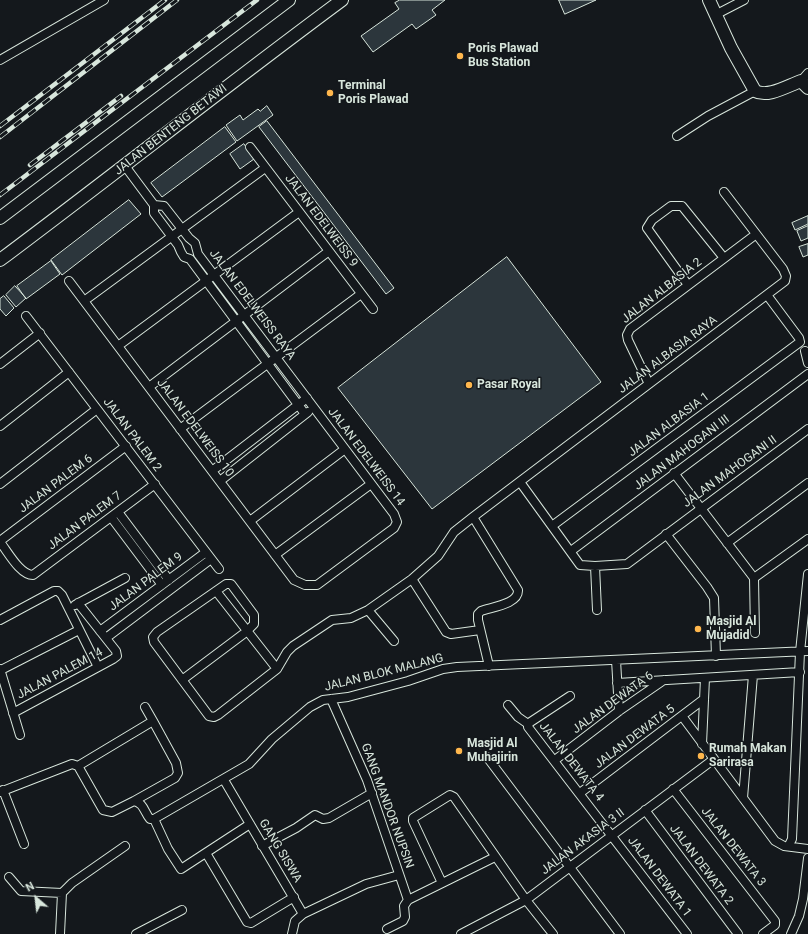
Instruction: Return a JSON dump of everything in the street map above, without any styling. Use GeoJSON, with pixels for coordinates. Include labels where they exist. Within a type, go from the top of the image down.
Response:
{"type":"FeatureCollection","features":[{"type":"Feature","properties":{"kind":"main road"},"geometry":{"type":"LineString","coordinates":[[0,218],[289,0]]}},
{"type":"Feature","properties":{"kind":"main road","name":"JALAN BENTENG BETAWI"},"geometry":{"type":"LineString","coordinates":[[0,260],[125,166],[274,50],[342,0]]}},
{"type":"Feature","properties":{"kind":"main road"},"geometry":{"type":"LineString","coordinates":[[710,0],[715,15],[731,48],[755,91],[760,94],[768,94],[806,81]]}},
{"type":"Feature","properties":{"kind":"street"},"geometry":{"type":"LineString","coordinates":[[0,60],[104,0]]}},
{"type":"Feature","properties":{"kind":"street"},"geometry":{"type":"LineString","coordinates":[[715,15],[744,0]]}},
{"type":"Feature","properties":{"kind":"street"},"geometry":{"type":"LineString","coordinates":[[677,136],[708,116],[755,91]]}},
{"type":"Feature","properties":{"kind":"street","name":"JALAN EDELWEISS 9"},"geometry":{"type":"LineString","coordinates":[[250,147],[373,309]]}},
{"type":"Feature","properties":{"kind":"street","name":"JALAN EDELWEISS RAYA"},"geometry":{"type":"LineString","coordinates":[[125,166],[154,205],[154,213],[172,237],[184,257],[190,259],[235,322],[305,414]]}},
{"type":"Feature","properties":{"kind":"street"},"geometry":{"type":"LineString","coordinates":[[84,301],[265,168]]}},
{"type":"Feature","properties":{"kind":"street"},"geometry":{"type":"LineString","coordinates":[[724,192],[755,235]]}},
{"type":"Feature","properties":{"kind":"street","name":"JALAN EDELWEISS RAYA"},"geometry":{"type":"LineString","coordinates":[[154,205],[164,206],[182,230],[195,243],[198,254],[314,407]]}},
{"type":"Feature","properties":{"kind":"street"},"geometry":{"type":"LineString","coordinates":[[688,286],[647,228],[652,220],[671,206],[682,206],[724,258]]}},
{"type":"Feature","properties":{"kind":"street"},"geometry":{"type":"LineString","coordinates":[[118,346],[299,212]]}},
{"type":"Feature","properties":{"kind":"street","name":"JALAN ALBASIA 2"},"geometry":{"type":"LineString","coordinates":[[649,384],[627,335],[630,329],[755,235]]}},
{"type":"Feature","properties":{"kind":"street","name":"JALAN ALBASIA RAYA"},"geometry":{"type":"LineString","coordinates":[[216,591],[156,632],[153,637],[154,642],[209,716],[214,717],[277,668],[287,652],[293,646],[332,620],[351,618],[368,610],[412,579],[438,556],[454,532],[784,281],[786,276],[783,269],[755,235]]}},
{"type":"Feature","properties":{"kind":"street"},"geometry":{"type":"LineString","coordinates":[[149,387],[329,251]]}},
{"type":"Feature","properties":{"kind":"street","name":"JALAN EDELWEISS 10"},"geometry":{"type":"LineString","coordinates":[[69,281],[294,580],[305,585]]}},
{"type":"Feature","properties":{"kind":"street"},"geometry":{"type":"LineString","coordinates":[[180,429],[361,294]]}},
{"type":"Feature","properties":{"kind":"street","name":"JALAN ALBASIA 1"},"geometry":{"type":"LineString","coordinates":[[552,526],[800,342],[799,338],[767,295]]}},
{"type":"Feature","properties":{"kind":"street","name":"JALAN PALEM 2"},"geometry":{"type":"LineString","coordinates":[[26,316],[219,569]]}},
{"type":"Feature","properties":{"kind":"street"},"geometry":{"type":"LineString","coordinates":[[0,364],[40,333]]}},
{"type":"Feature","properties":{"kind":"street"},"geometry":{"type":"LineString","coordinates":[[805,351],[808,363]]}},
{"type":"Feature","properties":{"kind":"street"},"geometry":{"type":"LineString","coordinates":[[0,426],[69,372]]}},
{"type":"Feature","properties":{"kind":"street","name":"JALAN MAHOGANI III"},"geometry":{"type":"LineString","coordinates":[[571,551],[808,374]]}},
{"type":"Feature","properties":{"kind":"street"},"geometry":{"type":"LineString","coordinates":[[212,471],[307,398]]}},
{"type":"Feature","properties":{"kind":"street"},"geometry":{"type":"LineString","coordinates":[[220,481],[314,407]]}},
{"type":"Feature","properties":{"kind":"street","name":"JALAN EDELWEISS 14"},"geometry":{"type":"LineString","coordinates":[[305,585],[317,585],[394,528],[397,522],[394,514],[314,407]]}},
{"type":"Feature","properties":{"kind":"street"},"geometry":{"type":"LineString","coordinates":[[0,484],[97,409]]}},
{"type":"Feature","properties":{"kind":"street","name":"JALAN MAHOGANI II"},"geometry":{"type":"LineString","coordinates":[[592,566],[630,563],[666,534],[808,429]]}},
{"type":"Feature","properties":{"kind":"street","name":"JALAN PALEM 6"},"geometry":{"type":"LineString","coordinates":[[0,542],[126,446]]}},
{"type":"Feature","properties":{"kind":"street"},"geometry":{"type":"LineString","coordinates":[[250,522],[345,449]]}},
{"type":"Feature","properties":{"kind":"street"},"geometry":{"type":"LineString","coordinates":[[674,473],[754,578],[755,632]]}},
{"type":"Feature","properties":{"kind":"street"},"geometry":{"type":"LineString","coordinates":[[520,482],[580,565],[592,566],[596,610]]}},
{"type":"Feature","properties":{"kind":"street"},"geometry":{"type":"LineString","coordinates":[[727,542],[808,483]]}},
{"type":"Feature","properties":{"kind":"street","name":"JALAN PALEM 7"},"geometry":{"type":"LineString","coordinates":[[0,542],[23,571],[29,575],[33,575],[154,484]]}},
{"type":"Feature","properties":{"kind":"street"},"geometry":{"type":"LineString","coordinates":[[275,555],[371,484]]}},
{"type":"Feature","properties":{"kind":"street"},"geometry":{"type":"LineString","coordinates":[[114,514],[170,580]]}},
{"type":"Feature","properties":{"kind":"street"},"geometry":{"type":"LineString","coordinates":[[114,514],[162,585]]}},
{"type":"Feature","properties":{"kind":"street"},"geometry":{"type":"LineString","coordinates":[[473,517],[518,590],[516,599],[481,611],[478,614],[480,630],[489,666]]}},
{"type":"Feature","properties":{"kind":"street"},"geometry":{"type":"LineString","coordinates":[[666,534],[714,598],[716,656]]}},
{"type":"Feature","properties":{"kind":"street"},"geometry":{"type":"LineString","coordinates":[[754,578],[808,539]]}},
{"type":"Feature","properties":{"kind":"street","name":"JALAN PALEM 9"},"geometry":{"type":"LineString","coordinates":[[100,631],[162,585],[209,555]]}},
{"type":"Feature","properties":{"kind":"street","name":"JALAN PALEM 9"},"geometry":{"type":"LineString","coordinates":[[106,638],[209,555]]}},
{"type":"Feature","properties":{"kind":"street"},"geometry":{"type":"LineString","coordinates":[[789,845],[792,839],[800,672],[805,651],[808,574]]}},
{"type":"Feature","properties":{"kind":"street"},"geometry":{"type":"LineString","coordinates":[[69,608],[125,578]]}},
{"type":"Feature","properties":{"kind":"street"},"geometry":{"type":"LineString","coordinates":[[412,579],[446,632],[451,634],[480,630]]}},
{"type":"Feature","properties":{"kind":"street"},"geometry":{"type":"LineString","coordinates":[[182,680],[246,632],[254,624],[254,615],[230,584],[226,584],[216,591],[246,632],[277,668]]}},
{"type":"Feature","properties":{"kind":"street"},"geometry":{"type":"LineString","coordinates":[[0,620],[54,591],[58,591],[69,608],[98,667]]}},
{"type":"Feature","properties":{"kind":"street"},"geometry":{"type":"LineString","coordinates":[[78,603],[106,638]]}},
{"type":"Feature","properties":{"kind":"street"},"geometry":{"type":"LineString","coordinates":[[368,610],[394,641]]}},
{"type":"Feature","properties":{"kind":"street"},"geometry":{"type":"LineString","coordinates":[[20,735],[0,669],[79,630]]}},
{"type":"Feature","properties":{"kind":"street","name":"JALAN PALEM 14"},"geometry":{"type":"LineString","coordinates":[[13,713],[117,656],[116,651],[106,638]]}},
{"type":"Feature","properties":{"kind":"street","name":"JALAN BLOK MALANG"},"geometry":{"type":"LineString","coordinates":[[154,819],[224,780],[249,764],[264,746],[310,707],[331,698],[348,697],[408,682],[443,669],[805,651]]}},
{"type":"Feature","properties":{"kind":"street"},"geometry":{"type":"LineString","coordinates":[[616,660],[619,711]]}},
{"type":"Feature","properties":{"kind":"street"},"geometry":{"type":"LineString","coordinates":[[617,682],[800,672]]}},
{"type":"Feature","properties":{"kind":"street"},"geometry":{"type":"LineString","coordinates":[[743,798],[753,675]]}},
{"type":"Feature","properties":{"kind":"street"},"geometry":{"type":"LineString","coordinates":[[702,744],[705,678]]}},
{"type":"Feature","properties":{"kind":"street","name":"JALAN DEWATA 6"},"geometry":{"type":"LineString","coordinates":[[555,760],[619,711],[665,680]]}},
{"type":"Feature","properties":{"kind":"street","name":"JALAN DEWATA 4"},"geometry":{"type":"LineString","coordinates":[[570,696],[528,724],[612,835]]}},
{"type":"Feature","properties":{"kind":"street","name":"GANG MANDOR NUPSIN"},"geometry":{"type":"LineString","coordinates":[[331,698],[372,793],[408,900]]}},
{"type":"Feature","properties":{"kind":"street","name":"JALAN DEWATA 5"},"geometry":{"type":"LineString","coordinates":[[580,793],[704,699]]}},
{"type":"Feature","properties":{"kind":"street"},"geometry":{"type":"LineString","coordinates":[[508,705],[518,717],[528,724]]}},
{"type":"Feature","properties":{"kind":"street"},"geometry":{"type":"LineString","coordinates":[[24,844],[2,791],[72,764],[78,766],[104,810],[112,812],[174,778],[178,773],[176,763],[145,707]]}},
{"type":"Feature","properties":{"kind":"street"},"geometry":{"type":"LineString","coordinates":[[682,716],[775,841],[779,844],[808,849]]}},
{"type":"Feature","properties":{"kind":"street"},"geometry":{"type":"LineString","coordinates":[[78,766],[153,721]]}},
{"type":"Feature","properties":{"kind":"street"},"geometry":{"type":"LineString","coordinates":[[488,757],[620,934]]}},
{"type":"Feature","properties":{"kind":"street","name":"JALAN AKASIA 3 II"},"geometry":{"type":"LineString","coordinates":[[461,934],[526,900],[714,758]]}},
{"type":"Feature","properties":{"kind":"street","name":"GANG SISWA"},"geometry":{"type":"LineString","coordinates":[[224,780],[303,914]]}},
{"type":"Feature","properties":{"kind":"street","name":"JALAN DEWATA 3"},"geometry":{"type":"LineString","coordinates":[[673,789],[773,919],[775,925],[763,934]]}},
{"type":"Feature","properties":{"kind":"street"},"geometry":{"type":"LineString","coordinates":[[262,846],[296,828],[315,815],[323,819],[329,818],[372,793]]}},
{"type":"Feature","properties":{"kind":"street"},"geometry":{"type":"LineString","coordinates":[[442,883],[413,821],[413,818],[448,796],[454,796],[495,857],[553,934]]}},
{"type":"Feature","properties":{"kind":"street"},"geometry":{"type":"LineString","coordinates":[[134,801],[141,803],[148,817],[154,819],[161,837],[181,869],[250,824]]}},
{"type":"Feature","properties":{"kind":"street","name":"JALAN DEWATA 2"},"geometry":{"type":"LineString","coordinates":[[645,810],[738,934]]}},
{"type":"Feature","properties":{"kind":"street","name":"JALAN DEWATA 1"},"geometry":{"type":"LineString","coordinates":[[612,835],[687,934]]}},
{"type":"Feature","properties":{"kind":"street"},"geometry":{"type":"LineString","coordinates":[[9,878],[21,891],[62,893],[82,875],[125,846]]}},
{"type":"Feature","properties":{"kind":"street"},"geometry":{"type":"LineString","coordinates":[[206,853],[247,922],[251,923],[294,897]]}},
{"type":"Feature","properties":{"kind":"street"},"geometry":{"type":"LineString","coordinates":[[387,929],[402,921],[405,917],[404,906],[408,900],[495,857]]}},
{"type":"Feature","properties":{"kind":"street"},"geometry":{"type":"LineString","coordinates":[[791,934],[799,916],[803,899],[808,858]]}},
{"type":"Feature","properties":{"kind":"street"},"geometry":{"type":"LineString","coordinates":[[292,934],[295,921],[303,914],[366,884],[399,875]]}},
{"type":"Feature","properties":{"kind":"street"},"geometry":{"type":"LineString","coordinates":[[60,934],[62,893]]}},
{"type":"Feature","properties":{"kind":"street"},"geometry":{"type":"LineString","coordinates":[[136,934],[182,910]]}},
{"type":"Feature","properties":{"kind":"building"},"geometry":{"type":"Polygon","coordinates":[[[400,0],[445,0],[432,10],[436,15],[416,29],[412,24],[373,52],[361,36],[399,9],[395,3],[400,0]]]}},
{"type":"Feature","properties":{"kind":"building"},"geometry":{"type":"Polygon","coordinates":[[[559,0],[596,0],[565,14],[559,0]]]}},
{"type":"Feature","properties":{"kind":"building"},"geometry":{"type":"Polygon","coordinates":[[[267,106],[273,115],[237,141],[226,125],[240,115],[243,120],[258,109],[260,111],[267,106]]]}},
{"type":"Feature","properties":{"kind":"building"},"geometry":{"type":"Polygon","coordinates":[[[267,121],[394,288],[386,294],[259,127],[267,121]]]}},
{"type":"Feature","properties":{"kind":"building"},"geometry":{"type":"Polygon","coordinates":[[[225,127],[236,142],[162,197],[151,183],[225,127]]]}},
{"type":"Feature","properties":{"kind":"building"},"geometry":{"type":"Polygon","coordinates":[[[244,144],[254,159],[240,169],[230,154],[244,144]]]}},
{"type":"Feature","properties":{"kind":"building"},"geometry":{"type":"Polygon","coordinates":[[[129,200],[141,214],[62,275],[51,260],[129,200]]]}},
{"type":"Feature","properties":{"kind":"building"},"geometry":{"type":"Polygon","coordinates":[[[808,216],[808,224],[795,230],[792,223],[808,216]]]}},
{"type":"Feature","properties":{"kind":"building"},"geometry":{"type":"Polygon","coordinates":[[[808,226],[808,238],[801,241],[797,231],[808,226]]]}},
{"type":"Feature","properties":{"kind":"building"},"geometry":{"type":"Polygon","coordinates":[[[808,244],[808,255],[803,257],[799,247],[808,244]]]}},
{"type":"Feature","properties":{"kind":"building","name":"Pasar Royal"},"geometry":{"type":"Polygon","coordinates":[[[507,257],[601,382],[432,509],[338,388],[507,257]]]}},
{"type":"Feature","properties":{"kind":"building"},"geometry":{"type":"Polygon","coordinates":[[[51,261],[60,274],[26,299],[17,286],[51,261]]]}},
{"type":"Feature","properties":{"kind":"building"},"geometry":{"type":"Polygon","coordinates":[[[15,286],[26,298],[16,307],[6,295],[15,286]]]}},
{"type":"Feature","properties":{"kind":"building"},"geometry":{"type":"Polygon","coordinates":[[[4,296],[14,308],[6,316],[0,309],[0,299],[4,296]]]}},
{"type":"Feature","properties":{"kind":"railway"},"geometry":{"type":"LineString","coordinates":[[0,126],[165,0]]}},
{"type":"Feature","properties":{"kind":"railway"},"geometry":{"type":"LineString","coordinates":[[0,137],[177,0]]}},
{"type":"Feature","properties":{"kind":"railway"},"geometry":{"type":"LineString","coordinates":[[0,195],[257,0]]}},
{"type":"Feature","properties":{"kind":"railway"},"geometry":{"type":"LineString","coordinates":[[30,165],[121,96]]}},
{"type":"Feature","properties":{"kind":"place","name":"Poris Plawad Bus Station"},"geometry":{"type":"Point","coordinates":[460,56]}},
{"type":"Feature","properties":{"kind":"place","name":"Terminal Poris Plawad"},"geometry":{"type":"Point","coordinates":[330,93]}},
{"type":"Feature","properties":{"kind":"place","name":"Pasar Royal"},"geometry":{"type":"Point","coordinates":[469,385]}},
{"type":"Feature","properties":{"kind":"place","name":"Masjid Al Mujadid"},"geometry":{"type":"Point","coordinates":[698,629]}},
{"type":"Feature","properties":{"kind":"place","name":"Masjid Al Muhajirin"},"geometry":{"type":"Point","coordinates":[459,751]}},
{"type":"Feature","properties":{"kind":"place","name":"Rumah Makan Sarirasa"},"geometry":{"type":"Point","coordinates":[701,756]}}]}
